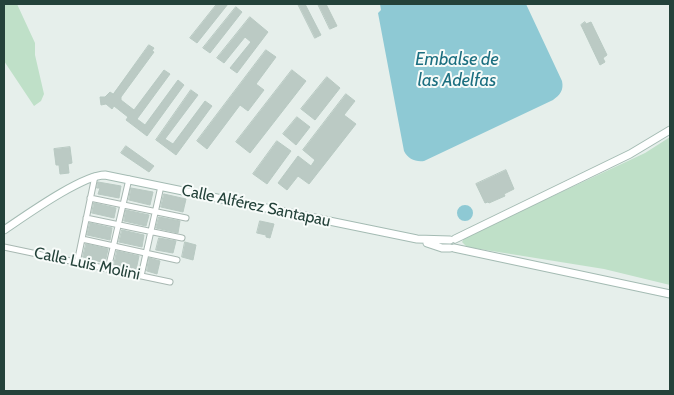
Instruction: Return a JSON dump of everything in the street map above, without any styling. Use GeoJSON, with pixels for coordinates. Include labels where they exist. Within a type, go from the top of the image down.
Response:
{"type":"FeatureCollection","features":[{"type":"Feature","properties":{"kind":"main road"},"geometry":{"type":"LineString","coordinates":[[453,244],[630,154],[670,130]]}},
{"type":"Feature","properties":{"kind":"main road","name":"Calle Alférez Santapau"},"geometry":{"type":"LineString","coordinates":[[95,176],[105,174],[417,239],[453,244],[472,251],[670,294]]}},
{"type":"Feature","properties":{"kind":"main road"},"geometry":{"type":"LineString","coordinates":[[4,230],[82,181],[95,176]]}},
{"type":"Feature","properties":{"kind":"street"},"geometry":{"type":"LineString","coordinates":[[77,263],[95,176]]}},
{"type":"Feature","properties":{"kind":"street"},"geometry":{"type":"LineString","coordinates":[[108,270],[129,179]]}},
{"type":"Feature","properties":{"kind":"street"},"geometry":{"type":"LineString","coordinates":[[141,276],[161,186]]}},
{"type":"Feature","properties":{"kind":"street"},"geometry":{"type":"LineString","coordinates":[[90,198],[186,218]]}},
{"type":"Feature","properties":{"kind":"street"},"geometry":{"type":"LineString","coordinates":[[86,218],[182,238]]}},
{"type":"Feature","properties":{"kind":"street"},"geometry":{"type":"LineString","coordinates":[[82,239],[177,260]]}},
{"type":"Feature","properties":{"kind":"street","name":"Calle Luis Molini"},"geometry":{"type":"LineString","coordinates":[[4,246],[170,282]]}},
{"type":"Feature","properties":{"kind":"green space"},"geometry":{"type":"Polygon","coordinates":[[[4,4],[17,4],[35,43],[35,55],[44,94],[41,101],[34,106],[4,61],[4,4]]]}},
{"type":"Feature","properties":{"kind":"green space"},"geometry":{"type":"Polygon","coordinates":[[[670,137],[670,285],[604,269],[467,247],[462,242],[465,237],[645,153],[670,137]]]}},
{"type":"Feature","properties":{"kind":"water","name":"Embalse de las Adelfas"},"geometry":{"type":"Polygon","coordinates":[[[380,4],[526,4],[562,81],[561,92],[553,100],[424,161],[412,159],[404,151],[378,13],[381,10],[380,4]]]}},
{"type":"Feature","properties":{"kind":"water"},"geometry":{"type":"Polygon","coordinates":[[[465,205],[473,213],[465,221],[457,213],[465,205]]]}},
{"type":"Feature","properties":{"kind":"building"},"geometry":{"type":"Polygon","coordinates":[[[217,4],[228,4],[197,43],[190,38],[217,4]]]}},
{"type":"Feature","properties":{"kind":"building"},"geometry":{"type":"Polygon","coordinates":[[[298,4],[305,4],[321,35],[315,38],[298,4]]]}},
{"type":"Feature","properties":{"kind":"building"},"geometry":{"type":"Polygon","coordinates":[[[318,4],[326,4],[337,26],[330,29],[318,4]]]}},
{"type":"Feature","properties":{"kind":"building"},"geometry":{"type":"Polygon","coordinates":[[[236,7],[242,12],[210,53],[203,48],[236,7]]]}},
{"type":"Feature","properties":{"kind":"building"},"geometry":{"type":"Polygon","coordinates":[[[250,17],[268,32],[237,73],[230,68],[251,42],[245,37],[224,63],[217,58],[250,17]]]}},
{"type":"Feature","properties":{"kind":"building"},"geometry":{"type":"Polygon","coordinates":[[[585,22],[586,24],[591,22],[607,55],[603,58],[605,62],[600,65],[581,25],[585,22]]]}},
{"type":"Feature","properties":{"kind":"building"},"geometry":{"type":"Polygon","coordinates":[[[149,45],[154,48],[152,51],[154,52],[121,97],[121,100],[134,110],[164,70],[170,74],[137,119],[145,125],[178,80],[184,85],[147,136],[126,120],[128,117],[114,106],[112,109],[106,104],[101,105],[100,97],[105,97],[110,92],[113,94],[149,45]]]}},
{"type":"Feature","properties":{"kind":"building"},"geometry":{"type":"Polygon","coordinates":[[[266,50],[276,57],[256,84],[264,90],[248,111],[240,105],[207,149],[197,141],[266,50]]]}},
{"type":"Feature","properties":{"kind":"building"},"geometry":{"type":"Polygon","coordinates":[[[292,70],[306,81],[250,153],[236,142],[292,70]]]}},
{"type":"Feature","properties":{"kind":"building"},"geometry":{"type":"Polygon","coordinates":[[[327,77],[340,88],[315,120],[301,109],[327,77]]]}},
{"type":"Feature","properties":{"kind":"building"},"geometry":{"type":"Polygon","coordinates":[[[191,90],[198,95],[165,139],[173,144],[205,101],[212,106],[176,155],[156,140],[191,90]]]}},
{"type":"Feature","properties":{"kind":"building"},"geometry":{"type":"Polygon","coordinates":[[[346,94],[355,101],[344,115],[356,124],[309,184],[298,176],[287,190],[278,183],[298,156],[311,166],[315,160],[303,150],[346,94]]]}},
{"type":"Feature","properties":{"kind":"building"},"geometry":{"type":"Polygon","coordinates":[[[297,117],[310,127],[296,145],[283,134],[297,117]]]}},
{"type":"Feature","properties":{"kind":"building"},"geometry":{"type":"Polygon","coordinates":[[[277,141],[291,151],[267,184],[253,174],[277,141]]]}},
{"type":"Feature","properties":{"kind":"building"},"geometry":{"type":"Polygon","coordinates":[[[126,146],[154,166],[149,172],[121,153],[126,146]]]}},
{"type":"Feature","properties":{"kind":"building"},"geometry":{"type":"Polygon","coordinates":[[[70,147],[72,163],[68,164],[69,173],[60,174],[59,165],[56,165],[54,149],[70,147]]]}},
{"type":"Feature","properties":{"kind":"building"},"geometry":{"type":"Polygon","coordinates":[[[506,170],[514,189],[504,194],[505,196],[485,203],[476,184],[506,170]]]}},
{"type":"Feature","properties":{"kind":"building"},"geometry":{"type":"Polygon","coordinates":[[[98,182],[121,186],[119,198],[98,194],[100,188],[97,188],[98,182]]]}},
{"type":"Feature","properties":{"kind":"building"},"geometry":{"type":"Polygon","coordinates":[[[131,188],[153,192],[150,205],[129,200],[131,188]]]}},
{"type":"Feature","properties":{"kind":"building"},"geometry":{"type":"Polygon","coordinates":[[[164,194],[186,199],[183,212],[161,207],[164,194]]]}},
{"type":"Feature","properties":{"kind":"building"},"geometry":{"type":"Polygon","coordinates":[[[94,203],[116,208],[114,218],[92,213],[94,203]]]}},
{"type":"Feature","properties":{"kind":"building"},"geometry":{"type":"Polygon","coordinates":[[[126,210],[149,215],[146,226],[124,221],[126,210]]]}},
{"type":"Feature","properties":{"kind":"building"},"geometry":{"type":"Polygon","coordinates":[[[159,217],[180,221],[178,233],[156,228],[159,217]]]}},
{"type":"Feature","properties":{"kind":"building"},"geometry":{"type":"Polygon","coordinates":[[[260,221],[274,224],[270,238],[257,233],[260,221]]]}},
{"type":"Feature","properties":{"kind":"building"},"geometry":{"type":"Polygon","coordinates":[[[90,223],[112,228],[110,240],[87,235],[90,223]]]}},
{"type":"Feature","properties":{"kind":"building"},"geometry":{"type":"Polygon","coordinates":[[[122,230],[144,235],[142,247],[119,242],[122,230]]]}},
{"type":"Feature","properties":{"kind":"building"},"geometry":{"type":"Polygon","coordinates":[[[159,238],[176,241],[173,253],[156,250],[159,238]]]}},
{"type":"Feature","properties":{"kind":"building"},"geometry":{"type":"Polygon","coordinates":[[[185,242],[196,245],[193,260],[182,257],[185,242]]]}},
{"type":"Feature","properties":{"kind":"building"},"geometry":{"type":"Polygon","coordinates":[[[86,244],[108,249],[105,263],[83,257],[86,244]]]}},
{"type":"Feature","properties":{"kind":"building"},"geometry":{"type":"Polygon","coordinates":[[[117,251],[139,256],[136,270],[114,265],[117,251]]]}},
{"type":"Feature","properties":{"kind":"building"},"geometry":{"type":"Polygon","coordinates":[[[149,258],[160,261],[157,274],[147,271],[149,258]]]}}]}
